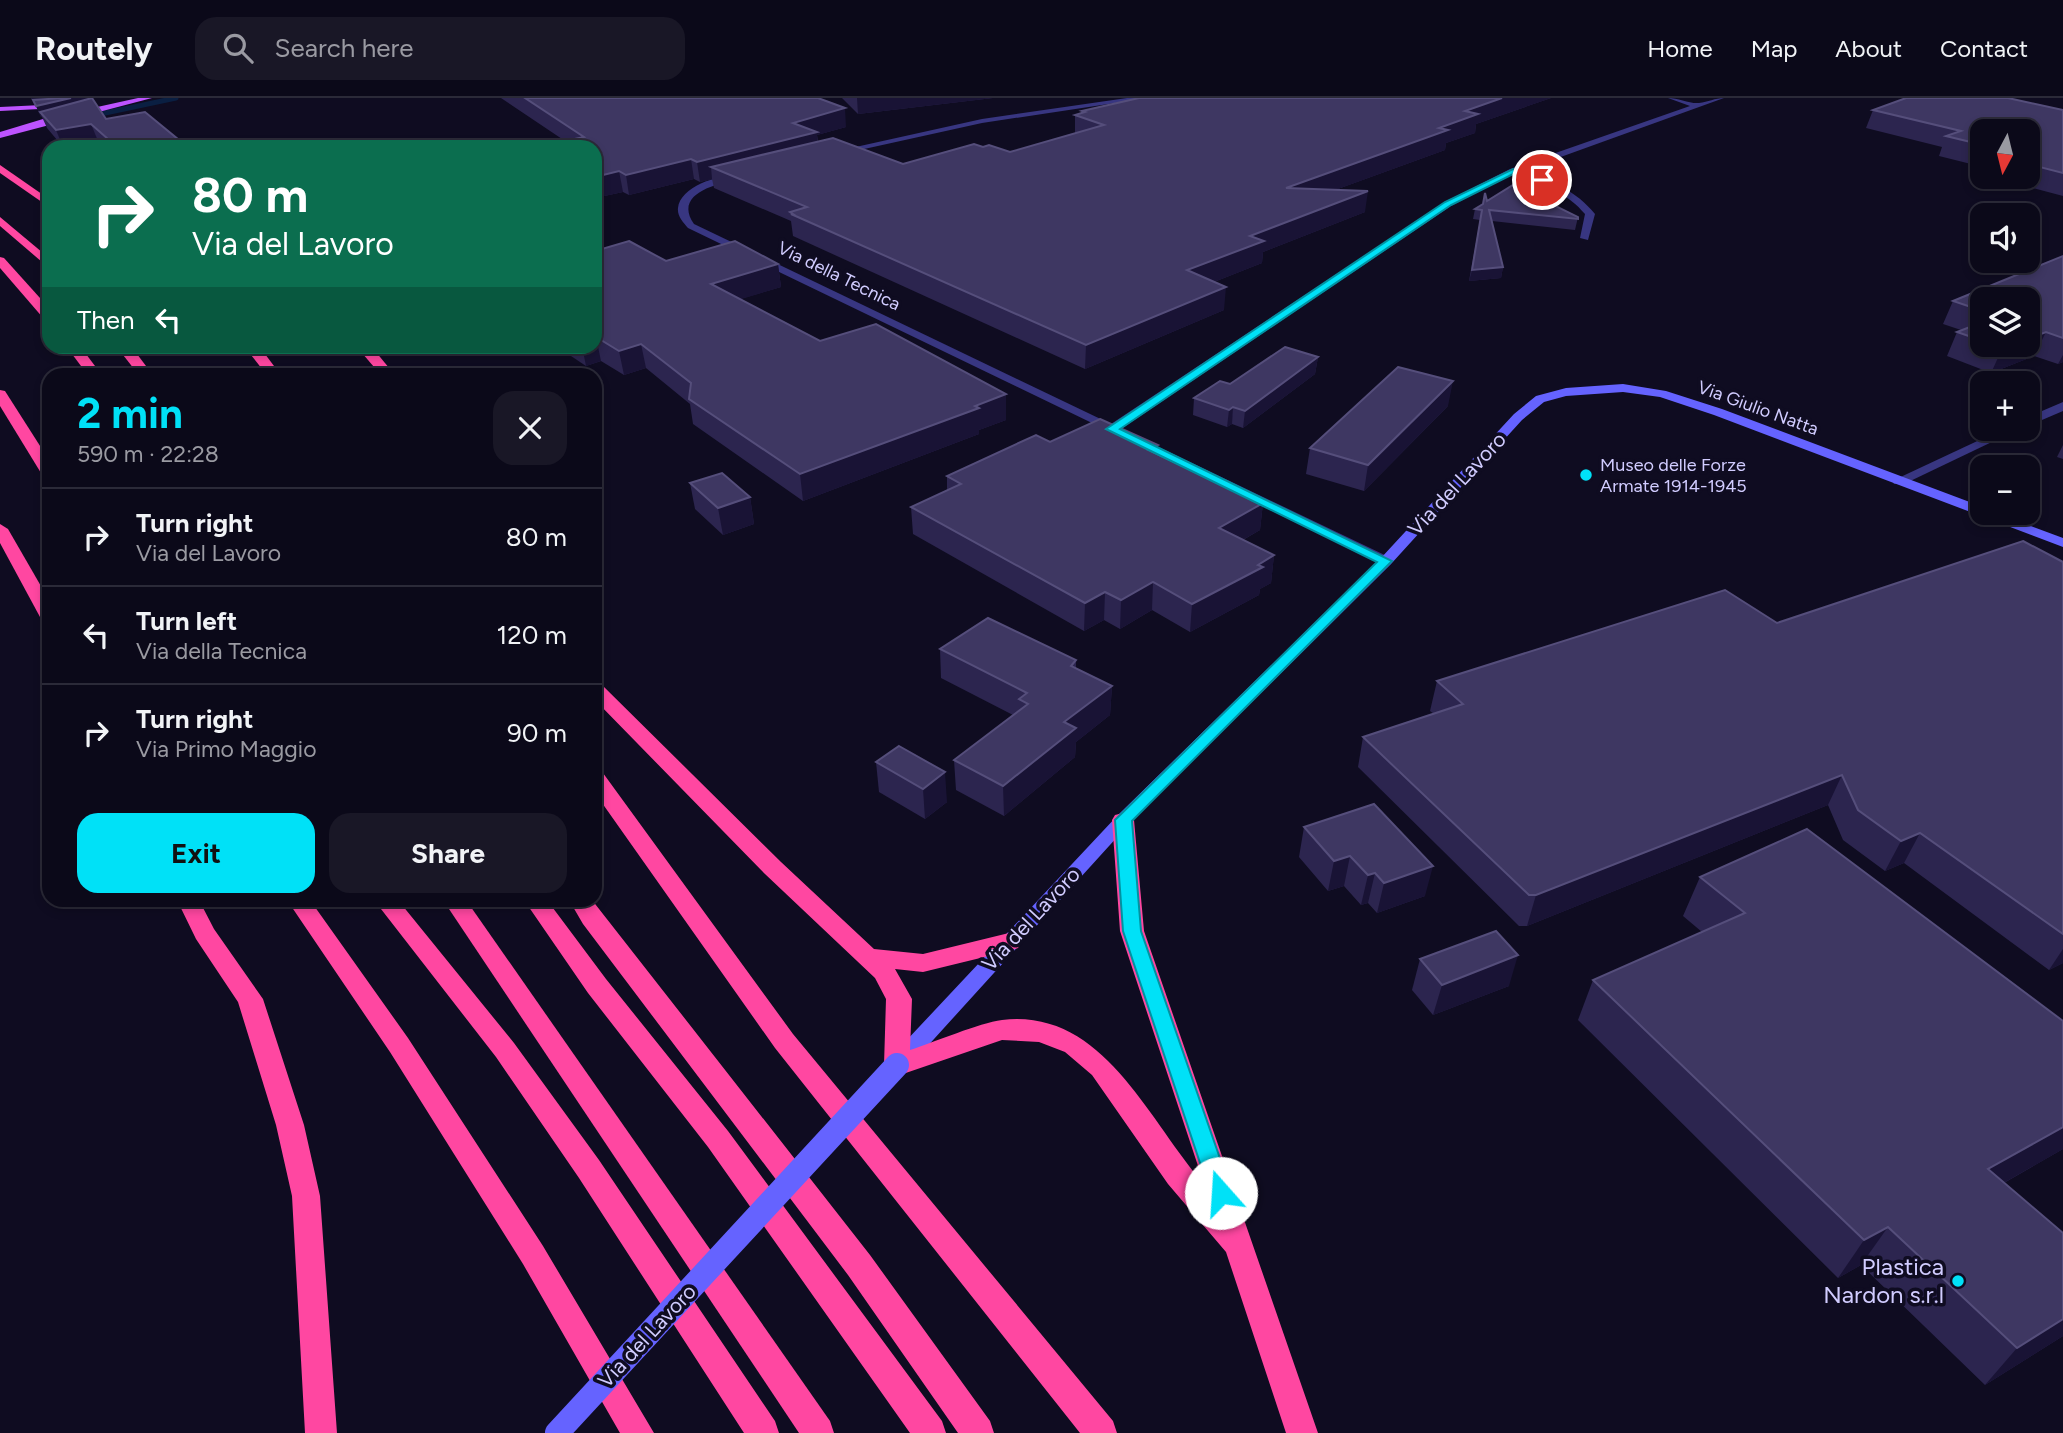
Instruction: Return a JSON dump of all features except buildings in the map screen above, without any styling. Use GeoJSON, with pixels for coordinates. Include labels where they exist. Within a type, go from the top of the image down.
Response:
{"type":"FeatureCollection","features":[{"type":"Feature","properties":{"kind":"highway"},"geometry":{"type":"LineString","coordinates":[[2,170],[42,185]]}},
{"type":"Feature","properties":{"kind":"highway"},"geometry":{"type":"LineString","coordinates":[[2,170],[42,199]]}},
{"type":"Feature","properties":{"kind":"highway"},"geometry":{"type":"LineString","coordinates":[[0,220],[42,258]]}},
{"type":"Feature","properties":{"kind":"highway"},"geometry":{"type":"LineString","coordinates":[[0,261],[42,308]]}},
{"type":"Feature","properties":{"kind":"highway"},"geometry":{"type":"LineString","coordinates":[[129,354],[140,368]]}},
{"type":"Feature","properties":{"kind":"highway"},"geometry":{"type":"LineString","coordinates":[[258,354],[269,368]]}},
{"type":"Feature","properties":{"kind":"highway"},"geometry":{"type":"LineString","coordinates":[[370,354],[382,368]]}},
{"type":"Feature","properties":{"kind":"highway"},"geometry":{"type":"LineString","coordinates":[[0,394],[42,462]]}},
{"type":"Feature","properties":{"kind":"highway"},"geometry":{"type":"LineString","coordinates":[[0,529],[42,604]]}},
{"type":"Feature","properties":{"kind":"highway"},"geometry":{"type":"LineString","coordinates":[[602,696],[773,869],[884,972],[899,999],[897,1065],[1002,1030],[1041,1032],[1074,1045],[1101,1068],[1178,1175],[1239,1246]]}},
{"type":"Feature","properties":{"kind":"highway"},"geometry":{"type":"LineString","coordinates":[[602,788],[784,1041],[1101,1433]]}},
{"type":"Feature","properties":{"kind":"highway"},"geometry":{"type":"LineString","coordinates":[[1123,820],[1132,931],[1302,1433]]}},
{"type":"Feature","properties":{"kind":"highway"},"geometry":{"type":"LineString","coordinates":[[191,907],[204,933],[250,999],[290,1125],[306,1196],[321,1433]]}},
{"type":"Feature","properties":{"kind":"highway"},"geometry":{"type":"LineString","coordinates":[[303,907],[399,1045],[533,1255],[638,1433]]}},
{"type":"Feature","properties":{"kind":"highway"},"geometry":{"type":"LineString","coordinates":[[390,907],[520,1072],[589,1169],[763,1433]]}},
{"type":"Feature","properties":{"kind":"highway"},"geometry":{"type":"LineString","coordinates":[[459,907],[818,1433]]}},
{"type":"Feature","properties":{"kind":"highway"},"geometry":{"type":"LineString","coordinates":[[540,907],[597,986],[718,1139],[930,1433]]}},
{"type":"Feature","properties":{"kind":"highway"},"geometry":{"type":"LineString","coordinates":[[584,907],[859,1265],[978,1433]]}},
{"type":"Feature","properties":{"kind":"highway"},"geometry":{"type":"LineString","coordinates":[[869,957],[923,963],[1009,942]]}},
{"type":"Feature","properties":{"kind":"main road"},"geometry":{"type":"LineString","coordinates":[[0,109],[64,106],[112,98]]}},
{"type":"Feature","properties":{"kind":"main road"},"geometry":{"type":"LineString","coordinates":[[0,134],[148,98]]}},
{"type":"Feature","properties":{"kind":"main road"},"geometry":{"type":"LineString","coordinates":[[0,122],[3,126],[0,134]]}},
{"type":"Feature","properties":{"kind":"street"},"geometry":{"type":"LineString","coordinates":[[829,154],[982,121],[1144,98]]}},
{"type":"Feature","properties":{"kind":"street"},"geometry":{"type":"LineString","coordinates":[[1672,98],[1698,106]]}},
{"type":"Feature","properties":{"kind":"street"},"geometry":{"type":"LineString","coordinates":[[1112,429],[1448,204],[1513,171],[1720,98]]}},
{"type":"Feature","properties":{"kind":"street"},"geometry":{"type":"LineString","coordinates":[[1513,171],[1542,180],[1583,205],[1590,214],[1585,238]]}},
{"type":"Feature","properties":{"kind":"street","name":"Via della Tecnica"},"geometry":{"type":"LineString","coordinates":[[751,173],[712,182],[699,189],[686,198],[682,207],[683,218],[691,226],[1386,561]]}},
{"type":"Feature","properties":{"kind":"street","name":"Via Giulio Natta"},"geometry":{"type":"LineString","coordinates":[[1518,417],[1540,399],[1566,391],[1623,388],[1662,394],[1718,412],[1970,507]]}},
{"type":"Feature","properties":{"kind":"street"},"geometry":{"type":"LineString","coordinates":[[2040,417],[2063,406]]}},
{"type":"Feature","properties":{"kind":"street","name":"Via del Lavoro"},"geometry":{"type":"LineString","coordinates":[[556,1433],[1123,820],[1386,561],[1518,417]]}},
{"type":"Feature","properties":{"kind":"street"},"geometry":{"type":"LineString","coordinates":[[1899,481],[1987,441]]}},
{"type":"Feature","properties":{"kind":"street","name":"Via Giulio Natta"},"geometry":{"type":"LineString","coordinates":[[2018,525],[2063,542]]}},
{"type":"Feature","properties":{"kind":"waterway"},"geometry":{"type":"LineString","coordinates":[[91,116],[176,98]]}},
{"type":"Feature","properties":{"kind":"place","name":"Museo delle Forze Armate 1914-1945"},"geometry":{"type":"Point","coordinates":[1586,475]}},
{"type":"Feature","properties":{"kind":"place","name":"Plastica Nardon s.r.l"},"geometry":{"type":"Point","coordinates":[1958,1281]}},
{"type":"Feature","properties":{"kind":"route"},"geometry":{"type":"LineString","coordinates":[[1221,1193],[1132,931],[1123,820],[1386,561],[1112,429],[1448,204],[1513,171],[1542,180]]}}]}
